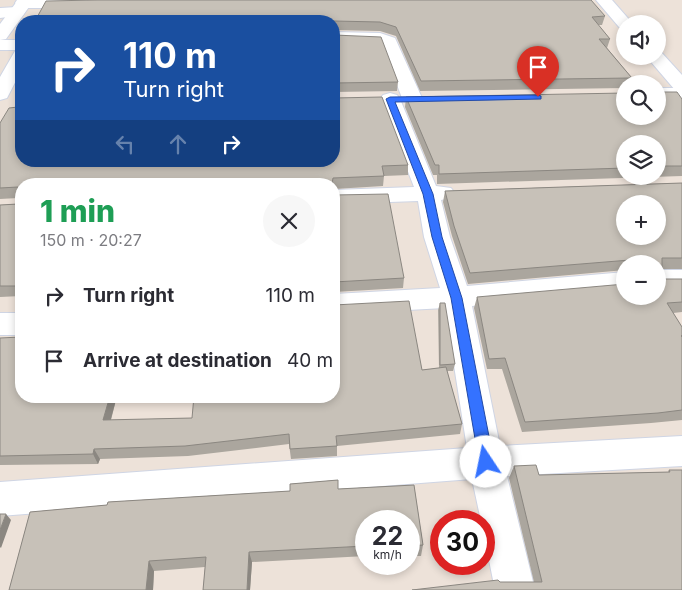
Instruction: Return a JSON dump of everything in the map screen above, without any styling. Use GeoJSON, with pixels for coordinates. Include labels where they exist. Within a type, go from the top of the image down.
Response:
{"type":"FeatureCollection","features":[{"type":"Feature","properties":{"kind":"street"},"geometry":{"type":"LineString","coordinates":[[604,0],[617,15]]}},
{"type":"Feature","properties":{"kind":"street"},"geometry":{"type":"LineString","coordinates":[[0,13],[22,5],[96,3]]}},
{"type":"Feature","properties":{"kind":"street"},"geometry":{"type":"LineString","coordinates":[[0,36],[22,5]]}},
{"type":"Feature","properties":{"kind":"street"},"geometry":{"type":"LineString","coordinates":[[340,37],[380,38],[389,42],[391,99],[428,194],[437,237],[457,298],[486,462],[515,590]]}},
{"type":"Feature","properties":{"kind":"street"},"geometry":{"type":"LineString","coordinates":[[0,45],[15,44]]}},
{"type":"Feature","properties":{"kind":"street"},"geometry":{"type":"LineString","coordinates":[[663,65],[682,86]]}},
{"type":"Feature","properties":{"kind":"street"},"geometry":{"type":"LineString","coordinates":[[2,105],[15,71]]}},
{"type":"Feature","properties":{"kind":"street"},"geometry":{"type":"LineString","coordinates":[[666,94],[682,94]]}},
{"type":"Feature","properties":{"kind":"street"},"geometry":{"type":"LineString","coordinates":[[391,99],[432,98]]}},
{"type":"Feature","properties":{"kind":"street"},"geometry":{"type":"LineString","coordinates":[[340,196],[468,192]]}},
{"type":"Feature","properties":{"kind":"street"},"geometry":{"type":"LineString","coordinates":[[666,279],[682,278]]}},
{"type":"Feature","properties":{"kind":"street"},"geometry":{"type":"LineString","coordinates":[[340,304],[457,298],[616,283]]}},
{"type":"Feature","properties":{"kind":"street"},"geometry":{"type":"LineString","coordinates":[[0,324],[15,324]]}},
{"type":"Feature","properties":{"kind":"street"},"geometry":{"type":"LineString","coordinates":[[0,499],[486,462],[682,451]]}},
{"type":"Feature","properties":{"kind":"building"},"geometry":{"type":"Polygon","coordinates":[[[591,0],[605,16],[592,17],[610,39],[599,39],[616,59],[616,65],[621,65],[629,75],[616,75],[616,78],[421,81],[396,27],[380,22],[340,21],[340,15],[38,15],[46,1],[591,0]]]}},
{"type":"Feature","properties":{"kind":"building"},"geometry":{"type":"Polygon","coordinates":[[[340,35],[381,37],[398,82],[340,83],[340,35]]]}},
{"type":"Feature","properties":{"kind":"building"},"geometry":{"type":"Polygon","coordinates":[[[666,92],[677,92],[682,99],[682,166],[666,166],[666,135],[616,135],[616,168],[439,174],[439,165],[435,165],[406,97],[616,93],[616,125],[666,125],[666,92]]]}},
{"type":"Feature","properties":{"kind":"building"},"geometry":{"type":"Polygon","coordinates":[[[382,97],[408,165],[382,166],[384,176],[333,178],[15,178],[15,187],[0,188],[0,123],[9,108],[15,107],[15,167],[340,167],[340,98],[382,97]]]}},
{"type":"Feature","properties":{"kind":"building"},"geometry":{"type":"Polygon","coordinates":[[[682,183],[682,258],[666,258],[666,255],[616,255],[616,261],[470,273],[454,226],[445,191],[682,183]]]}},
{"type":"Feature","properties":{"kind":"building"},"geometry":{"type":"Polygon","coordinates":[[[388,194],[404,278],[340,282],[340,195],[388,194]]]}},
{"type":"Feature","properties":{"kind":"building"},"geometry":{"type":"Polygon","coordinates":[[[15,204],[15,286],[0,286],[0,205],[15,204]]]}},
{"type":"Feature","properties":{"kind":"building"},"geometry":{"type":"Polygon","coordinates":[[[666,279],[682,279],[682,302],[667,303],[682,327],[682,410],[525,422],[505,358],[489,359],[477,297],[616,285],[616,305],[666,305],[666,279]]]}},
{"type":"Feature","properties":{"kind":"building"},"geometry":{"type":"Polygon","coordinates":[[[409,301],[422,370],[446,367],[462,424],[336,436],[337,446],[290,449],[289,434],[185,446],[94,449],[93,454],[0,456],[0,338],[15,337],[15,403],[108,403],[103,420],[192,418],[193,403],[340,403],[340,305],[409,301]]]}},
{"type":"Feature","properties":{"kind":"building"},"geometry":{"type":"Polygon","coordinates":[[[440,303],[445,303],[455,364],[440,365],[440,303]]]}},
{"type":"Feature","properties":{"kind":"building"},"geometry":{"type":"Polygon","coordinates":[[[536,465],[539,475],[670,472],[669,470],[682,470],[682,590],[412,590],[498,580],[500,582],[542,582],[514,466],[536,465]]]}},
{"type":"Feature","properties":{"kind":"building"},"geometry":{"type":"Polygon","coordinates":[[[338,480],[338,489],[414,485],[418,510],[355,510],[355,547],[249,552],[247,590],[203,590],[206,557],[149,561],[146,590],[9,590],[30,512],[107,505],[108,502],[290,491],[290,484],[338,480]]]}},
{"type":"Feature","properties":{"kind":"building"},"geometry":{"type":"Polygon","coordinates":[[[0,514],[6,514],[0,530],[0,514]]]}},
{"type":"Feature","properties":{"kind":"building"},"geometry":{"type":"Polygon","coordinates":[[[420,525],[423,545],[420,545],[420,525]]]}},
{"type":"Feature","properties":{"kind":"route"},"geometry":{"type":"LineString","coordinates":[[486,462],[457,298],[437,237],[428,194],[390,99],[538,97]]}}]}
